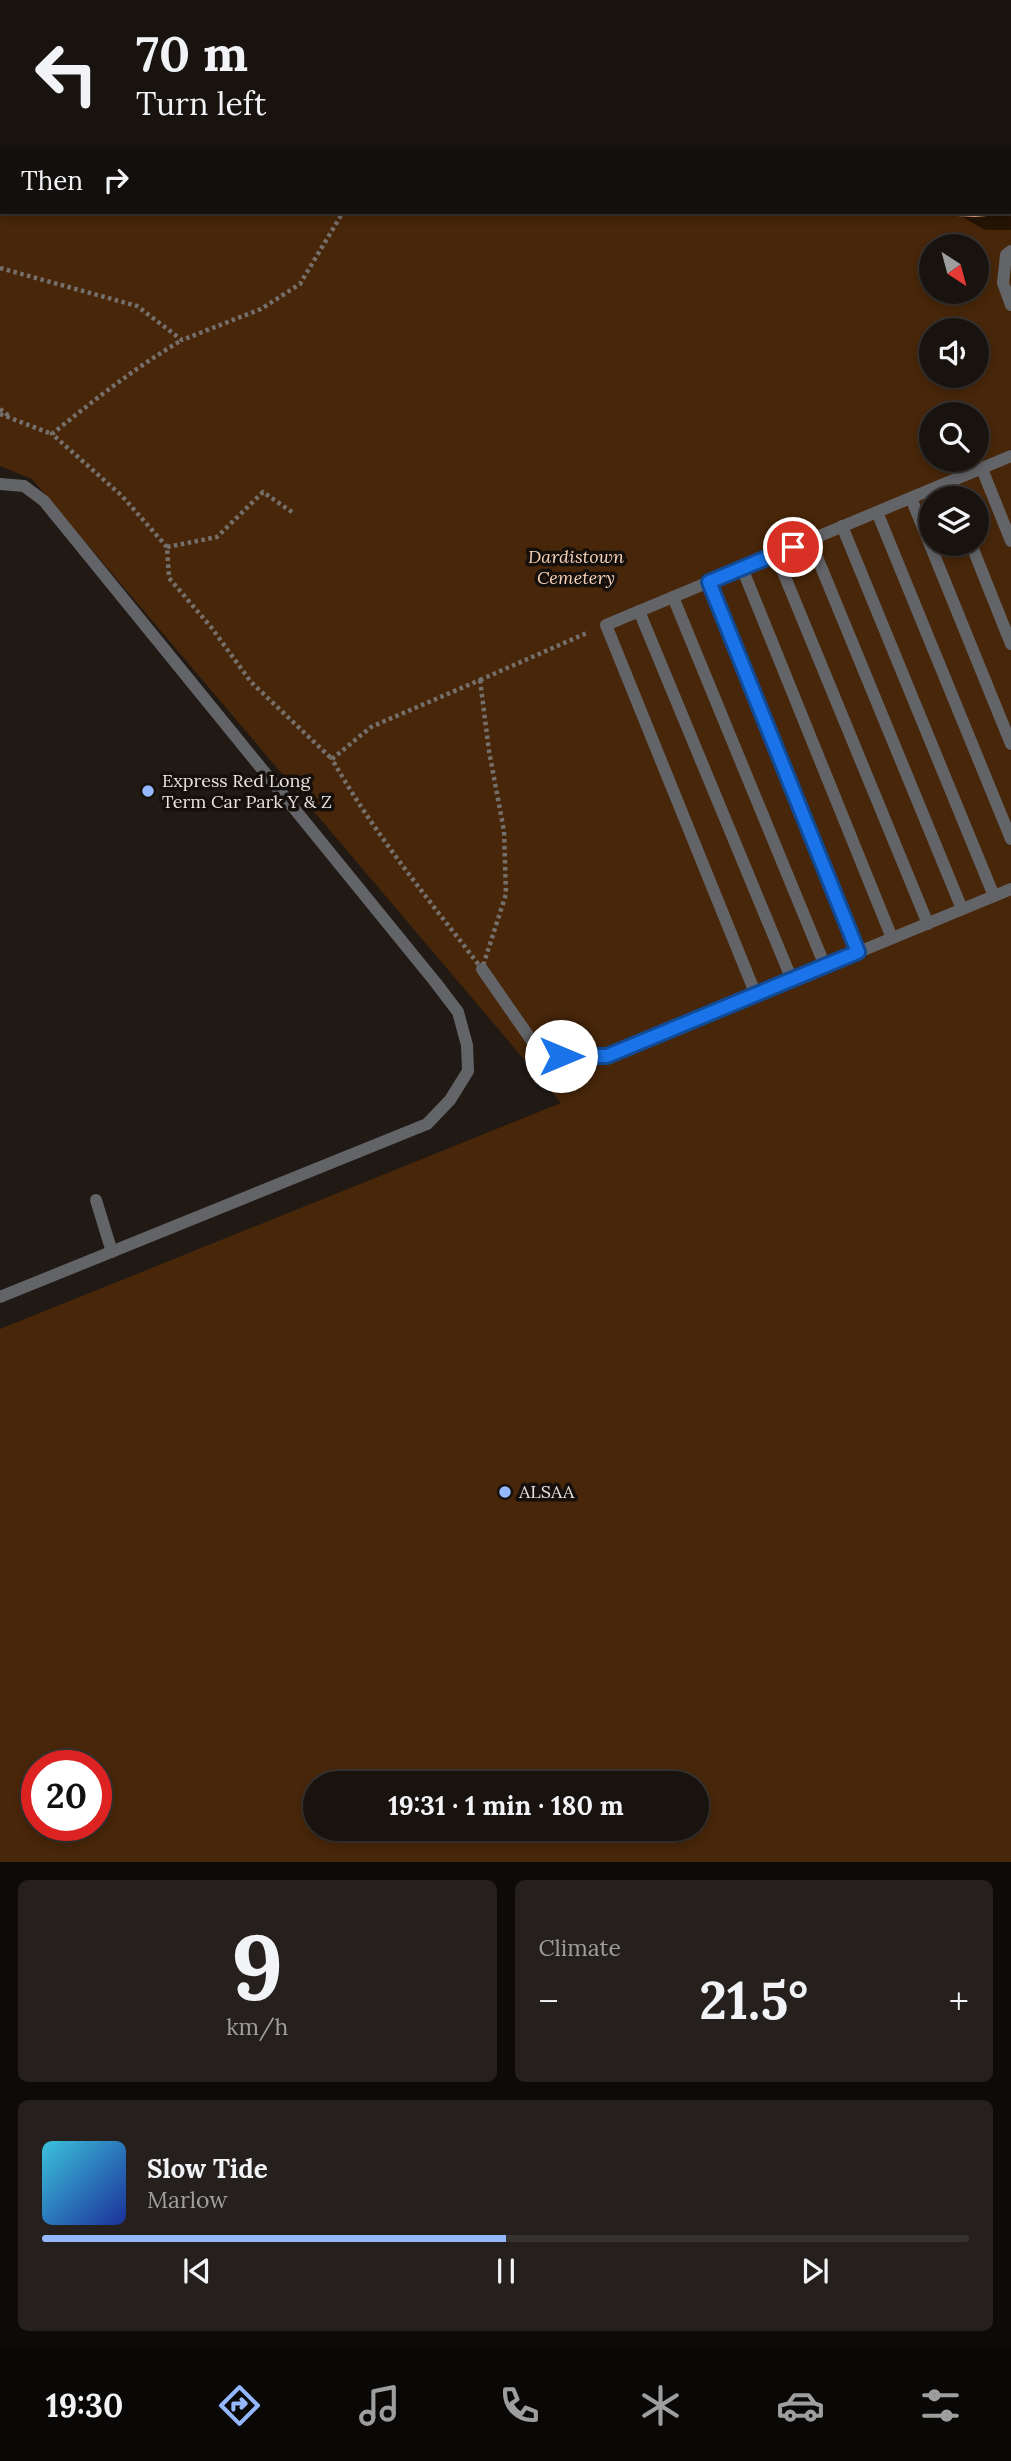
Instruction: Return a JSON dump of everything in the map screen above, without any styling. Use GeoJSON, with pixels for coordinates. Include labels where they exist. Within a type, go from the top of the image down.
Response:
{"type":"FeatureCollection","features":[{"type":"Feature","properties":{"kind":"lane"},"geometry":{"type":"LineString","coordinates":[[1011,251],[1006,255],[1003,283],[1011,305]]}},
{"type":"Feature","properties":{"kind":"lane"},"geometry":{"type":"LineString","coordinates":[[989,466],[1011,456]]}},
{"type":"Feature","properties":{"kind":"lane"},"geometry":{"type":"LineString","coordinates":[[755,995],[606,625],[975,472]]}},
{"type":"Feature","properties":{"kind":"lane"},"geometry":{"type":"LineString","coordinates":[[983,472],[1011,541]]}},
{"type":"Feature","properties":{"kind":"lane"},"geometry":{"type":"LineString","coordinates":[[0,484],[24,486],[44,501],[436,983],[458,1012],[467,1045],[468,1071],[450,1100],[427,1124],[0,1297]]}},
{"type":"Feature","properties":{"kind":"lane"},"geometry":{"type":"LineString","coordinates":[[911,498],[1011,744]]}},
{"type":"Feature","properties":{"kind":"lane"},"geometry":{"type":"LineString","coordinates":[[877,512],[1011,839]]}},
{"type":"Feature","properties":{"kind":"lane"},"geometry":{"type":"LineString","coordinates":[[842,526],[994,896]]}},
{"type":"Feature","properties":{"kind":"lane"},"geometry":{"type":"LineString","coordinates":[[810,540],[962,909]]}},
{"type":"Feature","properties":{"kind":"lane"},"geometry":{"type":"LineString","coordinates":[[776,555],[928,923]]}},
{"type":"Feature","properties":{"kind":"lane"},"geometry":{"type":"LineString","coordinates":[[976,556],[1011,644]]}},
{"type":"Feature","properties":{"kind":"lane"},"geometry":{"type":"LineString","coordinates":[[742,568],[892,938]]}},
{"type":"Feature","properties":{"kind":"lane"},"geometry":{"type":"LineString","coordinates":[[709,582],[858,952]]}},
{"type":"Feature","properties":{"kind":"lane"},"geometry":{"type":"LineString","coordinates":[[673,597],[825,966]]}},
{"type":"Feature","properties":{"kind":"lane"},"geometry":{"type":"LineString","coordinates":[[639,611],[792,980]]}},
{"type":"Feature","properties":{"kind":"lane"},"geometry":{"type":"LineString","coordinates":[[482,969],[532,1041],[561,1056],[607,1056],[1011,889]]}},
{"type":"Feature","properties":{"kind":"lane"},"geometry":{"type":"LineString","coordinates":[[96,1200],[112,1252]]}},
{"type":"Feature","properties":{"kind":"path"},"geometry":{"type":"LineString","coordinates":[[52,434],[157,354],[182,340],[261,309],[300,284],[341,214]]}},
{"type":"Feature","properties":{"kind":"path"},"geometry":{"type":"LineString","coordinates":[[0,268],[137,306],[182,340]]}},
{"type":"Feature","properties":{"kind":"path"},"geometry":{"type":"LineString","coordinates":[[0,409],[12,419]]}},
{"type":"Feature","properties":{"kind":"path"},"geometry":{"type":"LineString","coordinates":[[0,414],[52,434],[122,496],[167,547],[169,578],[211,627],[251,681],[332,760],[384,840],[482,969]]}},
{"type":"Feature","properties":{"kind":"path"},"geometry":{"type":"LineString","coordinates":[[167,547],[217,537],[263,492],[292,512]]}},
{"type":"Feature","properties":{"kind":"path"},"geometry":{"type":"LineString","coordinates":[[332,760],[371,727],[598,628]]}},
{"type":"Feature","properties":{"kind":"path"},"geometry":{"type":"LineString","coordinates":[[480,680],[489,751],[504,831],[506,894],[482,969]]}},
{"type":"Feature","properties":{"kind":"green space","name":"Dardistown Cemetery"},"geometry":{"type":"Polygon","coordinates":[[[0,214],[1011,214],[1011,1862],[0,1862],[0,1329],[561,1103],[32,479],[0,466],[0,214]]]}},
{"type":"Feature","properties":{"kind":"building"},"geometry":{"type":"Polygon","coordinates":[[[957,214],[1011,214],[975,217],[957,214]]]}},
{"type":"Feature","properties":{"kind":"place","name":"Express Red Long Term Car Park Y & Z"},"geometry":{"type":"Point","coordinates":[148,791]}},
{"type":"Feature","properties":{"kind":"place","name":"ALSAA"},"geometry":{"type":"Point","coordinates":[505,1492]}},
{"type":"Feature","properties":{"kind":"route"},"geometry":{"type":"LineString","coordinates":[[561,1056],[607,1056],[858,952],[709,582],[793,547]]}}]}
